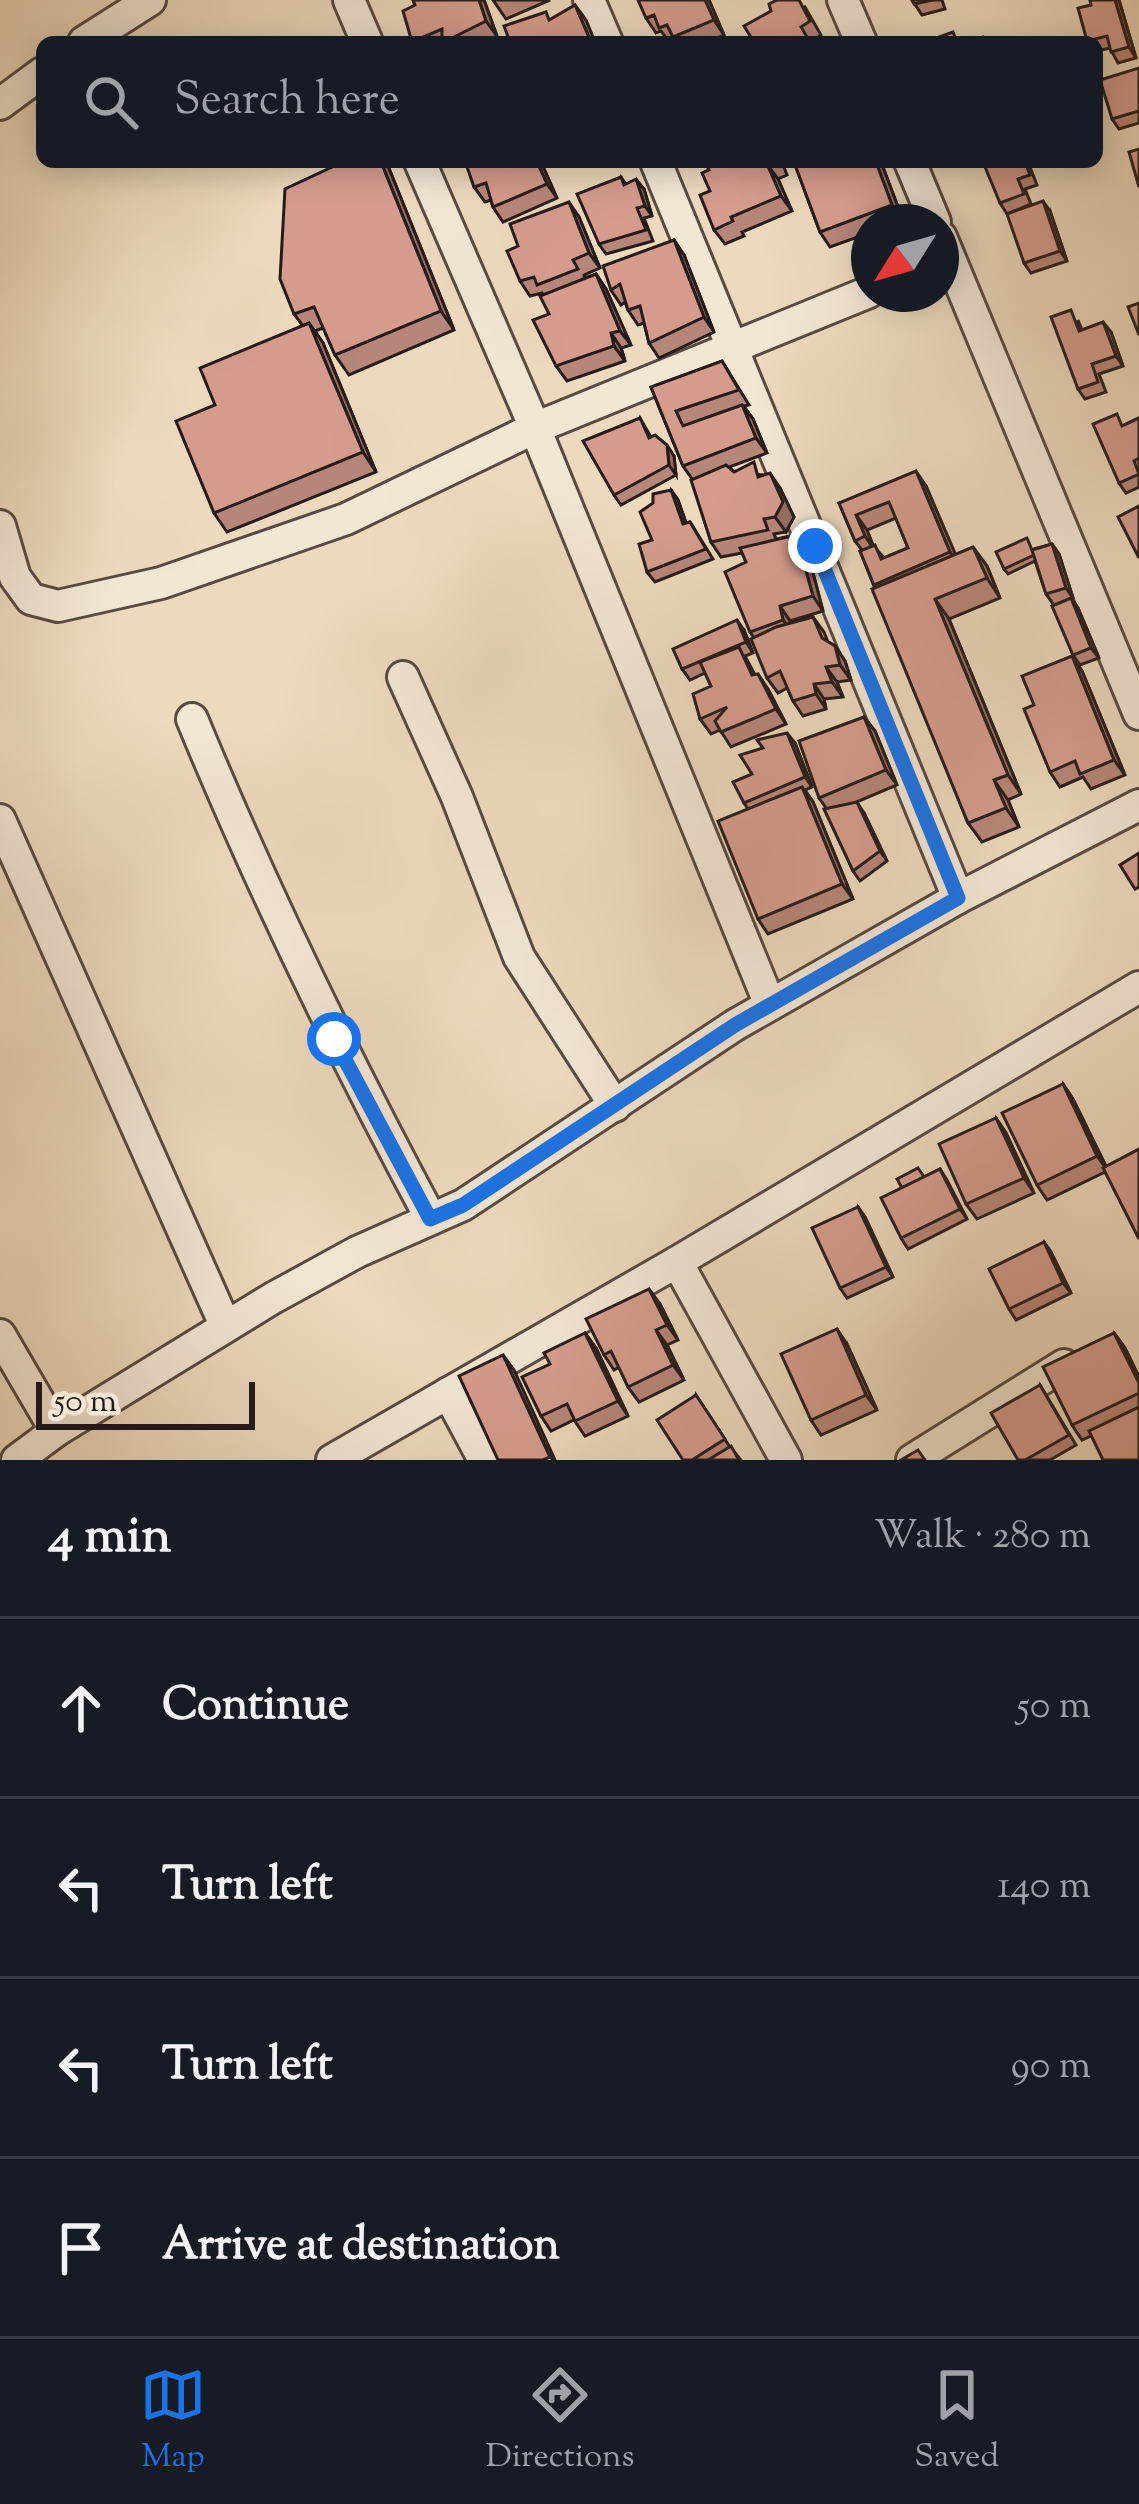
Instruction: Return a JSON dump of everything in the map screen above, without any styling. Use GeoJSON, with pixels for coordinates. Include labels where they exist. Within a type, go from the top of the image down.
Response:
{"type":"FeatureCollection","features":[{"type":"Feature","properties":{"kind":"street"},"geometry":{"type":"LineString","coordinates":[[93,36],[150,0]]}},
{"type":"Feature","properties":{"kind":"street"},"geometry":{"type":"LineString","coordinates":[[349,0],[365,36]]}},
{"type":"Feature","properties":{"kind":"street"},"geometry":{"type":"LineString","coordinates":[[589,0],[604,36]]}},
{"type":"Feature","properties":{"kind":"street"},"geometry":{"type":"LineString","coordinates":[[843,0],[858,36]]}},
{"type":"Feature","properties":{"kind":"street"},"geometry":{"type":"LineString","coordinates":[[0,104],[36,77]]}},
{"type":"Feature","properties":{"kind":"street"},"geometry":{"type":"LineString","coordinates":[[423,168],[535,428],[770,1005]]}},
{"type":"Feature","properties":{"kind":"street"},"geometry":{"type":"LineString","coordinates":[[658,168],[958,898]]}},
{"type":"Feature","properties":{"kind":"street"},"geometry":{"type":"LineString","coordinates":[[912,168],[928,204]]}},
{"type":"Feature","properties":{"kind":"street"},"geometry":{"type":"LineString","coordinates":[[959,288],[1139,714]]}},
{"type":"Feature","properties":{"kind":"street"},"geometry":{"type":"LineString","coordinates":[[0,526],[15,577],[31,598],[58,606],[161,583],[346,519],[535,428],[851,300]]}},
{"type":"Feature","properties":{"kind":"street"},"geometry":{"type":"LineString","coordinates":[[403,677],[458,797],[519,957],[615,1106]]}},
{"type":"Feature","properties":{"kind":"street"},"geometry":{"type":"LineString","coordinates":[[192,719],[246,850],[334,1039],[430,1219]]}},
{"type":"Feature","properties":{"kind":"street"},"geometry":{"type":"LineString","coordinates":[[17,1460],[225,1325],[357,1252],[463,1205],[770,1005],[958,898],[1139,805]]}},
{"type":"Feature","properties":{"kind":"street"},"geometry":{"type":"LineString","coordinates":[[0,820],[225,1325]]}},
{"type":"Feature","properties":{"kind":"street"},"geometry":{"type":"LineString","coordinates":[[332,1460],[677,1262],[1139,987]]}},
{"type":"Feature","properties":{"kind":"street"},"geometry":{"type":"LineString","coordinates":[[677,1262],[785,1460]]}},
{"type":"Feature","properties":{"kind":"street"},"geometry":{"type":"LineString","coordinates":[[0,1335],[56,1431]]}},
{"type":"Feature","properties":{"kind":"street"},"geometry":{"type":"LineString","coordinates":[[912,1460],[1064,1366]]}},
{"type":"Feature","properties":{"kind":"street"},"geometry":{"type":"LineString","coordinates":[[448,1393],[484,1460]]}},
{"type":"Feature","properties":{"kind":"building"},"geometry":{"type":"Polygon","coordinates":[[[413,0],[479,0],[486,21],[456,36],[442,36],[442,29],[410,36],[403,11],[415,5],[413,0]]]}},
{"type":"Feature","properties":{"kind":"building"},"geometry":{"type":"Polygon","coordinates":[[[638,0],[705,0],[714,20],[672,36],[667,25],[659,28],[654,15],[646,18],[638,0]]]}},
{"type":"Feature","properties":{"kind":"building"},"geometry":{"type":"Polygon","coordinates":[[[799,0],[810,21],[801,27],[806,36],[750,36],[744,26],[771,11],[769,4],[799,0]]]}},
{"type":"Feature","properties":{"kind":"building"},"geometry":{"type":"Polygon","coordinates":[[[1090,0],[1115,0],[1129,47],[1111,52],[1107,36],[1086,36],[1078,8],[1091,5],[1090,0]]]}},
{"type":"Feature","properties":{"kind":"building"},"geometry":{"type":"Polygon","coordinates":[[[575,5],[588,36],[508,36],[504,26],[546,12],[549,20],[575,5]]]}},
{"type":"Feature","properties":{"kind":"building"},"geometry":{"type":"Polygon","coordinates":[[[1139,68],[1139,111],[1112,119],[1103,79],[1139,68]]]}},
{"type":"Feature","properties":{"kind":"building"},"geometry":{"type":"Polygon","coordinates":[[[1139,149],[1139,187],[1129,152],[1139,149]]]}},
{"type":"Feature","properties":{"kind":"building"},"geometry":{"type":"Polygon","coordinates":[[[330,168],[383,168],[441,311],[335,355],[314,307],[294,314],[280,279],[285,189],[330,168]]]}},
{"type":"Feature","properties":{"kind":"building"},"geometry":{"type":"Polygon","coordinates":[[[467,168],[540,168],[547,184],[493,207],[486,183],[474,187],[467,168]]]}},
{"type":"Feature","properties":{"kind":"building"},"geometry":{"type":"Polygon","coordinates":[[[769,168],[781,196],[731,217],[733,221],[714,230],[700,195],[710,191],[702,173],[769,168]]]}},
{"type":"Feature","properties":{"kind":"building"},"geometry":{"type":"Polygon","coordinates":[[[796,168],[878,168],[892,204],[851,204],[851,220],[820,232],[796,168]]]}},
{"type":"Feature","properties":{"kind":"building"},"geometry":{"type":"Polygon","coordinates":[[[985,168],[1027,168],[1030,175],[1018,179],[1024,194],[1000,203],[985,168]]]}},
{"type":"Feature","properties":{"kind":"building"},"geometry":{"type":"Polygon","coordinates":[[[621,177],[624,185],[636,179],[645,206],[637,208],[646,230],[599,244],[577,194],[621,177]]]}},
{"type":"Feature","properties":{"kind":"building"},"geometry":{"type":"Polygon","coordinates":[[[1043,201],[1060,251],[1024,263],[1007,214],[1043,201]]]}},
{"type":"Feature","properties":{"kind":"building"},"geometry":{"type":"Polygon","coordinates":[[[569,202],[589,253],[573,260],[578,269],[537,285],[534,277],[520,281],[507,251],[518,246],[510,224],[569,202]]]}},
{"type":"Feature","properties":{"kind":"building"},"geometry":{"type":"Polygon","coordinates":[[[674,240],[704,317],[649,343],[640,306],[628,310],[620,284],[611,290],[603,266],[674,240]]]}},
{"type":"Feature","properties":{"kind":"building"},"geometry":{"type":"Polygon","coordinates":[[[596,274],[620,331],[611,333],[614,346],[556,366],[533,320],[549,314],[540,296],[596,274]]]}},
{"type":"Feature","properties":{"kind":"building"},"geometry":{"type":"Polygon","coordinates":[[[1139,303],[1139,335],[1128,307],[1139,303]]]}},
{"type":"Feature","properties":{"kind":"building"},"geometry":{"type":"Polygon","coordinates":[[[1071,310],[1079,331],[1103,322],[1116,356],[1092,364],[1098,382],[1078,389],[1051,317],[1071,310]]]}},
{"type":"Feature","properties":{"kind":"building"},"geometry":{"type":"Polygon","coordinates":[[[309,323],[363,452],[214,513],[176,421],[215,405],[200,368],[309,323]]]}},
{"type":"Feature","properties":{"kind":"building"},"geometry":{"type":"Polygon","coordinates":[[[722,361],[739,390],[676,411],[683,426],[742,405],[756,438],[683,466],[651,387],[722,361]]]}},
{"type":"Feature","properties":{"kind":"building"},"geometry":{"type":"Polygon","coordinates":[[[1117,414],[1122,426],[1139,418],[1139,458],[1134,461],[1139,474],[1119,483],[1093,424],[1117,414]]]}},
{"type":"Feature","properties":{"kind":"building"},"geometry":{"type":"Polygon","coordinates":[[[640,418],[649,438],[655,435],[667,445],[669,465],[614,495],[583,441],[640,418]]]}},
{"type":"Feature","properties":{"kind":"building"},"geometry":{"type":"Polygon","coordinates":[[[754,462],[758,477],[770,473],[783,502],[775,517],[764,519],[768,530],[711,542],[691,480],[726,465],[734,472],[754,462]]]}},
{"type":"Feature","properties":{"kind":"building"},"geometry":{"type":"Polygon","coordinates":[[[916,471],[950,552],[874,585],[860,551],[875,545],[881,559],[908,548],[889,502],[856,515],[865,536],[855,541],[839,503],[916,471]]]}},
{"type":"Feature","properties":{"kind":"building"},"geometry":{"type":"Polygon","coordinates":[[[671,490],[683,524],[690,522],[706,549],[647,572],[639,544],[652,540],[640,512],[653,503],[653,494],[671,490]]]}},
{"type":"Feature","properties":{"kind":"building"},"geometry":{"type":"Polygon","coordinates":[[[1139,506],[1139,558],[1118,517],[1139,506]]]}},
{"type":"Feature","properties":{"kind":"building"},"geometry":{"type":"Polygon","coordinates":[[[796,535],[813,596],[780,606],[783,620],[750,632],[725,572],[746,562],[740,548],[796,535]]]}},
{"type":"Feature","properties":{"kind":"building"},"geometry":{"type":"Polygon","coordinates":[[[1027,538],[1034,555],[1004,569],[996,552],[1027,538]]]}},
{"type":"Feature","properties":{"kind":"building"},"geometry":{"type":"Polygon","coordinates":[[[1052,544],[1066,588],[1046,594],[1032,550],[1052,544]]]}},
{"type":"Feature","properties":{"kind":"building"},"geometry":{"type":"Polygon","coordinates":[[[973,547],[987,578],[935,599],[1008,775],[994,780],[1006,808],[968,823],[872,589],[973,547]]]}},
{"type":"Feature","properties":{"kind":"building"},"geometry":{"type":"Polygon","coordinates":[[[1071,598],[1091,648],[1073,655],[1052,606],[1071,598]]]}},
{"type":"Feature","properties":{"kind":"building"},"geometry":{"type":"Polygon","coordinates":[[[813,617],[822,638],[835,646],[840,665],[826,667],[832,682],[814,684],[816,694],[793,701],[780,671],[767,678],[751,639],[813,617]]]}},
{"type":"Feature","properties":{"kind":"building"},"geometry":{"type":"Polygon","coordinates":[[[737,620],[746,642],[682,669],[673,649],[737,620]]]}},
{"type":"Feature","properties":{"kind":"building"},"geometry":{"type":"Polygon","coordinates":[[[739,647],[776,709],[721,732],[715,721],[727,707],[700,719],[693,694],[711,686],[700,662],[739,647]]]}},
{"type":"Feature","properties":{"kind":"building"},"geometry":{"type":"Polygon","coordinates":[[[1072,656],[1114,760],[1080,774],[1075,761],[1050,772],[1024,709],[1034,705],[1022,676],[1072,656]]]}},
{"type":"Feature","properties":{"kind":"building"},"geometry":{"type":"Polygon","coordinates":[[[864,717],[886,770],[819,798],[799,741],[864,717]]]}},
{"type":"Feature","properties":{"kind":"building"},"geometry":{"type":"Polygon","coordinates":[[[787,733],[805,777],[744,803],[733,782],[752,774],[740,755],[763,748],[757,740],[787,733]]]}},
{"type":"Feature","properties":{"kind":"building"},"geometry":{"type":"Polygon","coordinates":[[[802,787],[842,884],[758,919],[718,821],[802,787]]]}},
{"type":"Feature","properties":{"kind":"building"},"geometry":{"type":"Polygon","coordinates":[[[857,802],[880,851],[853,871],[824,809],[857,802]]]}},
{"type":"Feature","properties":{"kind":"building"},"geometry":{"type":"Polygon","coordinates":[[[1139,853],[1139,887],[1135,889],[1120,865],[1139,853]]]}},
{"type":"Feature","properties":{"kind":"building"},"geometry":{"type":"Polygon","coordinates":[[[1063,1084],[1097,1156],[1037,1185],[1002,1113],[1063,1084]]]}},
{"type":"Feature","properties":{"kind":"building"},"geometry":{"type":"Polygon","coordinates":[[[996,1118],[1024,1178],[966,1204],[939,1144],[996,1118]]]}},
{"type":"Feature","properties":{"kind":"building"},"geometry":{"type":"Polygon","coordinates":[[[1139,1149],[1139,1239],[1103,1168],[1139,1149]]]}},
{"type":"Feature","properties":{"kind":"building"},"geometry":{"type":"Polygon","coordinates":[[[918,1168],[924,1177],[902,1188],[897,1179],[918,1168]]]}},
{"type":"Feature","properties":{"kind":"building"},"geometry":{"type":"Polygon","coordinates":[[[940,1169],[960,1209],[901,1238],[881,1198],[940,1169]]]}},
{"type":"Feature","properties":{"kind":"building"},"geometry":{"type":"Polygon","coordinates":[[[858,1207],[886,1267],[840,1288],[812,1228],[858,1207]]]}},
{"type":"Feature","properties":{"kind":"building"},"geometry":{"type":"Polygon","coordinates":[[[1044,1242],[1063,1283],[1009,1309],[989,1269],[1044,1242]]]}},
{"type":"Feature","properties":{"kind":"building"},"geometry":{"type":"Polygon","coordinates":[[[649,1289],[667,1325],[656,1330],[673,1365],[628,1387],[611,1351],[604,1355],[586,1319],[649,1289]]]}},
{"type":"Feature","properties":{"kind":"building"},"geometry":{"type":"Polygon","coordinates":[[[837,1329],[866,1395],[811,1420],[781,1354],[837,1329]]]}},
{"type":"Feature","properties":{"kind":"building"},"geometry":{"type":"Polygon","coordinates":[[[585,1333],[618,1401],[575,1421],[567,1404],[541,1416],[522,1377],[550,1364],[544,1353],[585,1333]]]}},
{"type":"Feature","properties":{"kind":"building"},"geometry":{"type":"Polygon","coordinates":[[[1114,1333],[1139,1383],[1139,1393],[1072,1425],[1043,1367],[1114,1333]]]}},
{"type":"Feature","properties":{"kind":"building"},"geometry":{"type":"Polygon","coordinates":[[[503,1355],[550,1457],[543,1460],[498,1460],[459,1376],[503,1355]]]}},
{"type":"Feature","properties":{"kind":"building"},"geometry":{"type":"Polygon","coordinates":[[[1040,1385],[1069,1435],[1018,1460],[991,1413],[1040,1385]]]}},
{"type":"Feature","properties":{"kind":"building"},"geometry":{"type":"Polygon","coordinates":[[[696,1395],[725,1439],[692,1460],[683,1460],[657,1420],[696,1395]]]}},
{"type":"Feature","properties":{"kind":"building"},"geometry":{"type":"Polygon","coordinates":[[[1139,1407],[1139,1460],[1103,1460],[1089,1431],[1139,1407]]]}},
{"type":"Feature","properties":{"kind":"building"},"geometry":{"type":"Polygon","coordinates":[[[731,1446],[739,1460],[708,1460],[731,1446]]]}},
{"type":"Feature","properties":{"kind":"building"},"geometry":{"type":"Polygon","coordinates":[[[918,1450],[925,1460],[901,1460],[918,1450]]]}},
{"type":"Feature","properties":{"kind":"route"},"geometry":{"type":"LineString","coordinates":[[334,1039],[430,1219],[463,1205],[735,1025],[958,898],[815,546]]}}]}
